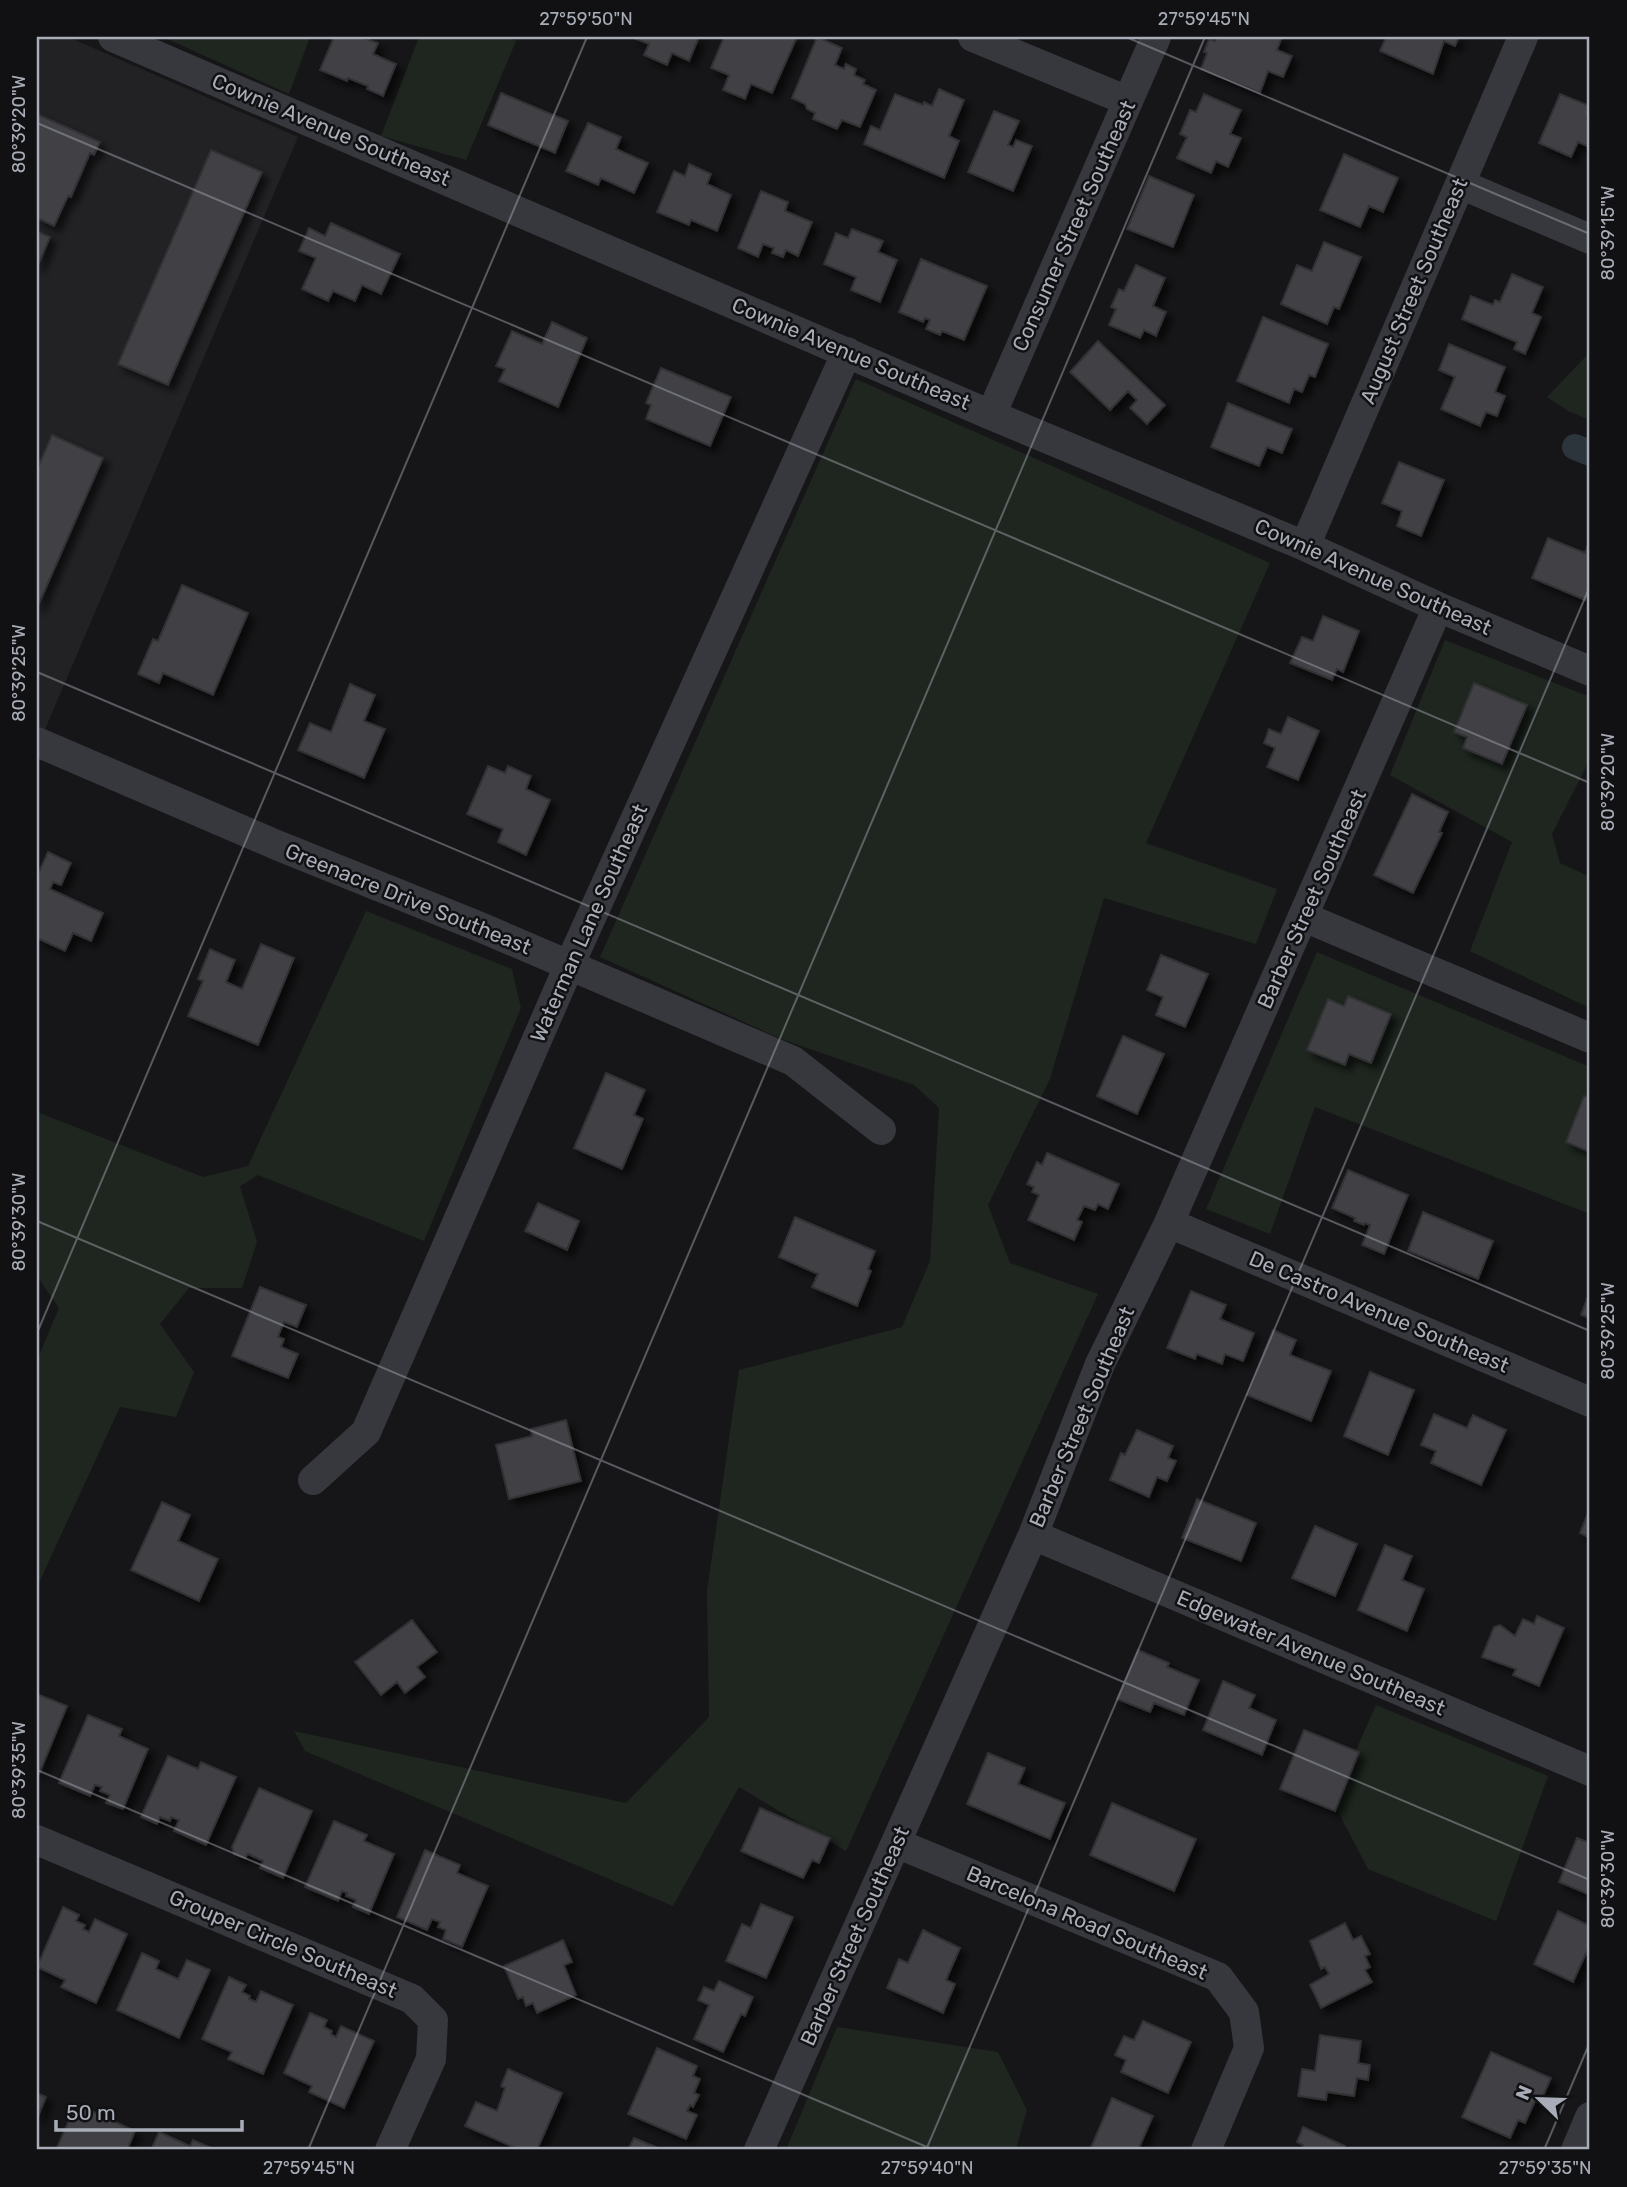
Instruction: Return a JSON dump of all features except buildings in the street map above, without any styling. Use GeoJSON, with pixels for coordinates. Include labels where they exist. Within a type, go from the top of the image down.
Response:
{"type":"FeatureCollection","features":[{"type":"Feature","properties":{"kind":"street","name":"Cownie Avenue Southeast"},"geometry":{"type":"LineString","coordinates":[[113,37],[991,415],[1305,545],[1438,607],[1590,671]]}},
{"type":"Feature","properties":{"kind":"street"},"geometry":{"type":"LineString","coordinates":[[973,37],[1129,101]]}},
{"type":"Feature","properties":{"kind":"street","name":"Consumer Street Southeast"},"geometry":{"type":"LineString","coordinates":[[991,415],[1156,37]]}},
{"type":"Feature","properties":{"kind":"street","name":"August Street Southeast"},"geometry":{"type":"LineString","coordinates":[[1305,545],[1523,37]]}},
{"type":"Feature","properties":{"kind":"street"},"geometry":{"type":"LineString","coordinates":[[1460,184],[1590,239]]}},
{"type":"Feature","properties":{"kind":"street","name":"Waterman Lane Southeast"},"geometry":{"type":"LineString","coordinates":[[313,1480],[366,1432],[569,966],[847,352]]}},
{"type":"Feature","properties":{"kind":"street","name":"Barber Street Southeast"},"geometry":{"type":"LineString","coordinates":[[759,2150],[1032,1535],[1100,1364],[1169,1223],[1438,607]]}},
{"type":"Feature","properties":{"kind":"street","name":"Greenacre Drive Southeast"},"geometry":{"type":"LineString","coordinates":[[37,742],[793,1060],[881,1130]]}},
{"type":"Feature","properties":{"kind":"street"},"geometry":{"type":"LineString","coordinates":[[1304,917],[1590,1038]]}},
{"type":"Feature","properties":{"kind":"street","name":"De Castro Avenue Southeast"},"geometry":{"type":"LineString","coordinates":[[1169,1223],[1590,1402]]}},
{"type":"Feature","properties":{"kind":"street","name":"Edgewater Avenue Southeast"},"geometry":{"type":"LineString","coordinates":[[1032,1535],[1590,1771]]}},
{"type":"Feature","properties":{"kind":"street","name":"Grouper Circle Southeast"},"geometry":{"type":"LineString","coordinates":[[37,1840],[412,1999],[433,2020],[431,2059],[390,2150]]}},
{"type":"Feature","properties":{"kind":"street","name":"Barcelona Road Southeast"},"geometry":{"type":"LineString","coordinates":[[896,1843],[1218,1978],[1244,2012],[1249,2048],[1206,2150]]}},
{"type":"Feature","properties":{"kind":"street"},"geometry":{"type":"LineString","coordinates":[[1576,2150],[1590,2117]]}},
{"type":"Feature","properties":{"kind":"shaded area"},"geometry":{"type":"Polygon","coordinates":[[[37,37],[68,37],[298,137],[43,734],[37,731],[37,37]]]}},
{"type":"Feature","properties":{"kind":"shaded area"},"geometry":{"type":"Polygon","coordinates":[[[163,37],[310,37],[289,94],[163,37]]]}},
{"type":"Feature","properties":{"kind":"shaded area"},"geometry":{"type":"Polygon","coordinates":[[[419,37],[508,37],[516,41],[466,160],[381,136],[419,37]]]}},
{"type":"Feature","properties":{"kind":"shaded area"},"geometry":{"type":"Polygon","coordinates":[[[1590,352],[1590,420],[1568,411],[1547,397],[1590,352]]]}},
{"type":"Feature","properties":{"kind":"shaded area"},"geometry":{"type":"Polygon","coordinates":[[[856,379],[1270,563],[1146,843],[1277,889],[1256,944],[1104,898],[1050,1079],[988,1205],[1010,1263],[1098,1294],[846,1851],[739,1787],[673,1906],[305,1751],[294,1731],[626,1803],[709,1717],[707,1591],[739,1370],[902,1327],[930,1261],[939,1108],[914,1085],[781,1039],[600,957],[856,379]]]}},
{"type":"Feature","properties":{"kind":"shaded area"},"geometry":{"type":"Polygon","coordinates":[[[1445,640],[1590,697],[1590,759],[1552,834],[1560,863],[1590,877],[1590,1008],[1470,951],[1512,842],[1390,775],[1445,640]]]}},
{"type":"Feature","properties":{"kind":"shaded area"},"geometry":{"type":"Polygon","coordinates":[[[366,911],[512,969],[521,1008],[424,1241],[258,1175],[240,1186],[257,1242],[242,1288],[189,1288],[160,1324],[194,1372],[176,1417],[120,1407],[37,1587],[37,1360],[59,1308],[37,1276],[37,1112],[203,1177],[248,1166],[366,911]]]}},
{"type":"Feature","properties":{"kind":"shaded area"},"geometry":{"type":"Polygon","coordinates":[[[1317,952],[1590,1067],[1590,1214],[1315,1107],[1270,1234],[1206,1209],[1317,952]]]}},
{"type":"Feature","properties":{"kind":"shaded area"},"geometry":{"type":"Polygon","coordinates":[[[1376,1705],[1548,1776],[1496,1921],[1368,1869],[1333,1802],[1376,1705]]]}},
{"type":"Feature","properties":{"kind":"shaded area"},"geometry":{"type":"Polygon","coordinates":[[[837,2027],[998,2052],[1027,2110],[1016,2149],[1018,2150],[786,2150],[837,2027]]]}},
{"type":"Feature","properties":{"kind":"waterway"},"geometry":{"type":"LineString","coordinates":[[1575,447],[1590,453]]}}]}
